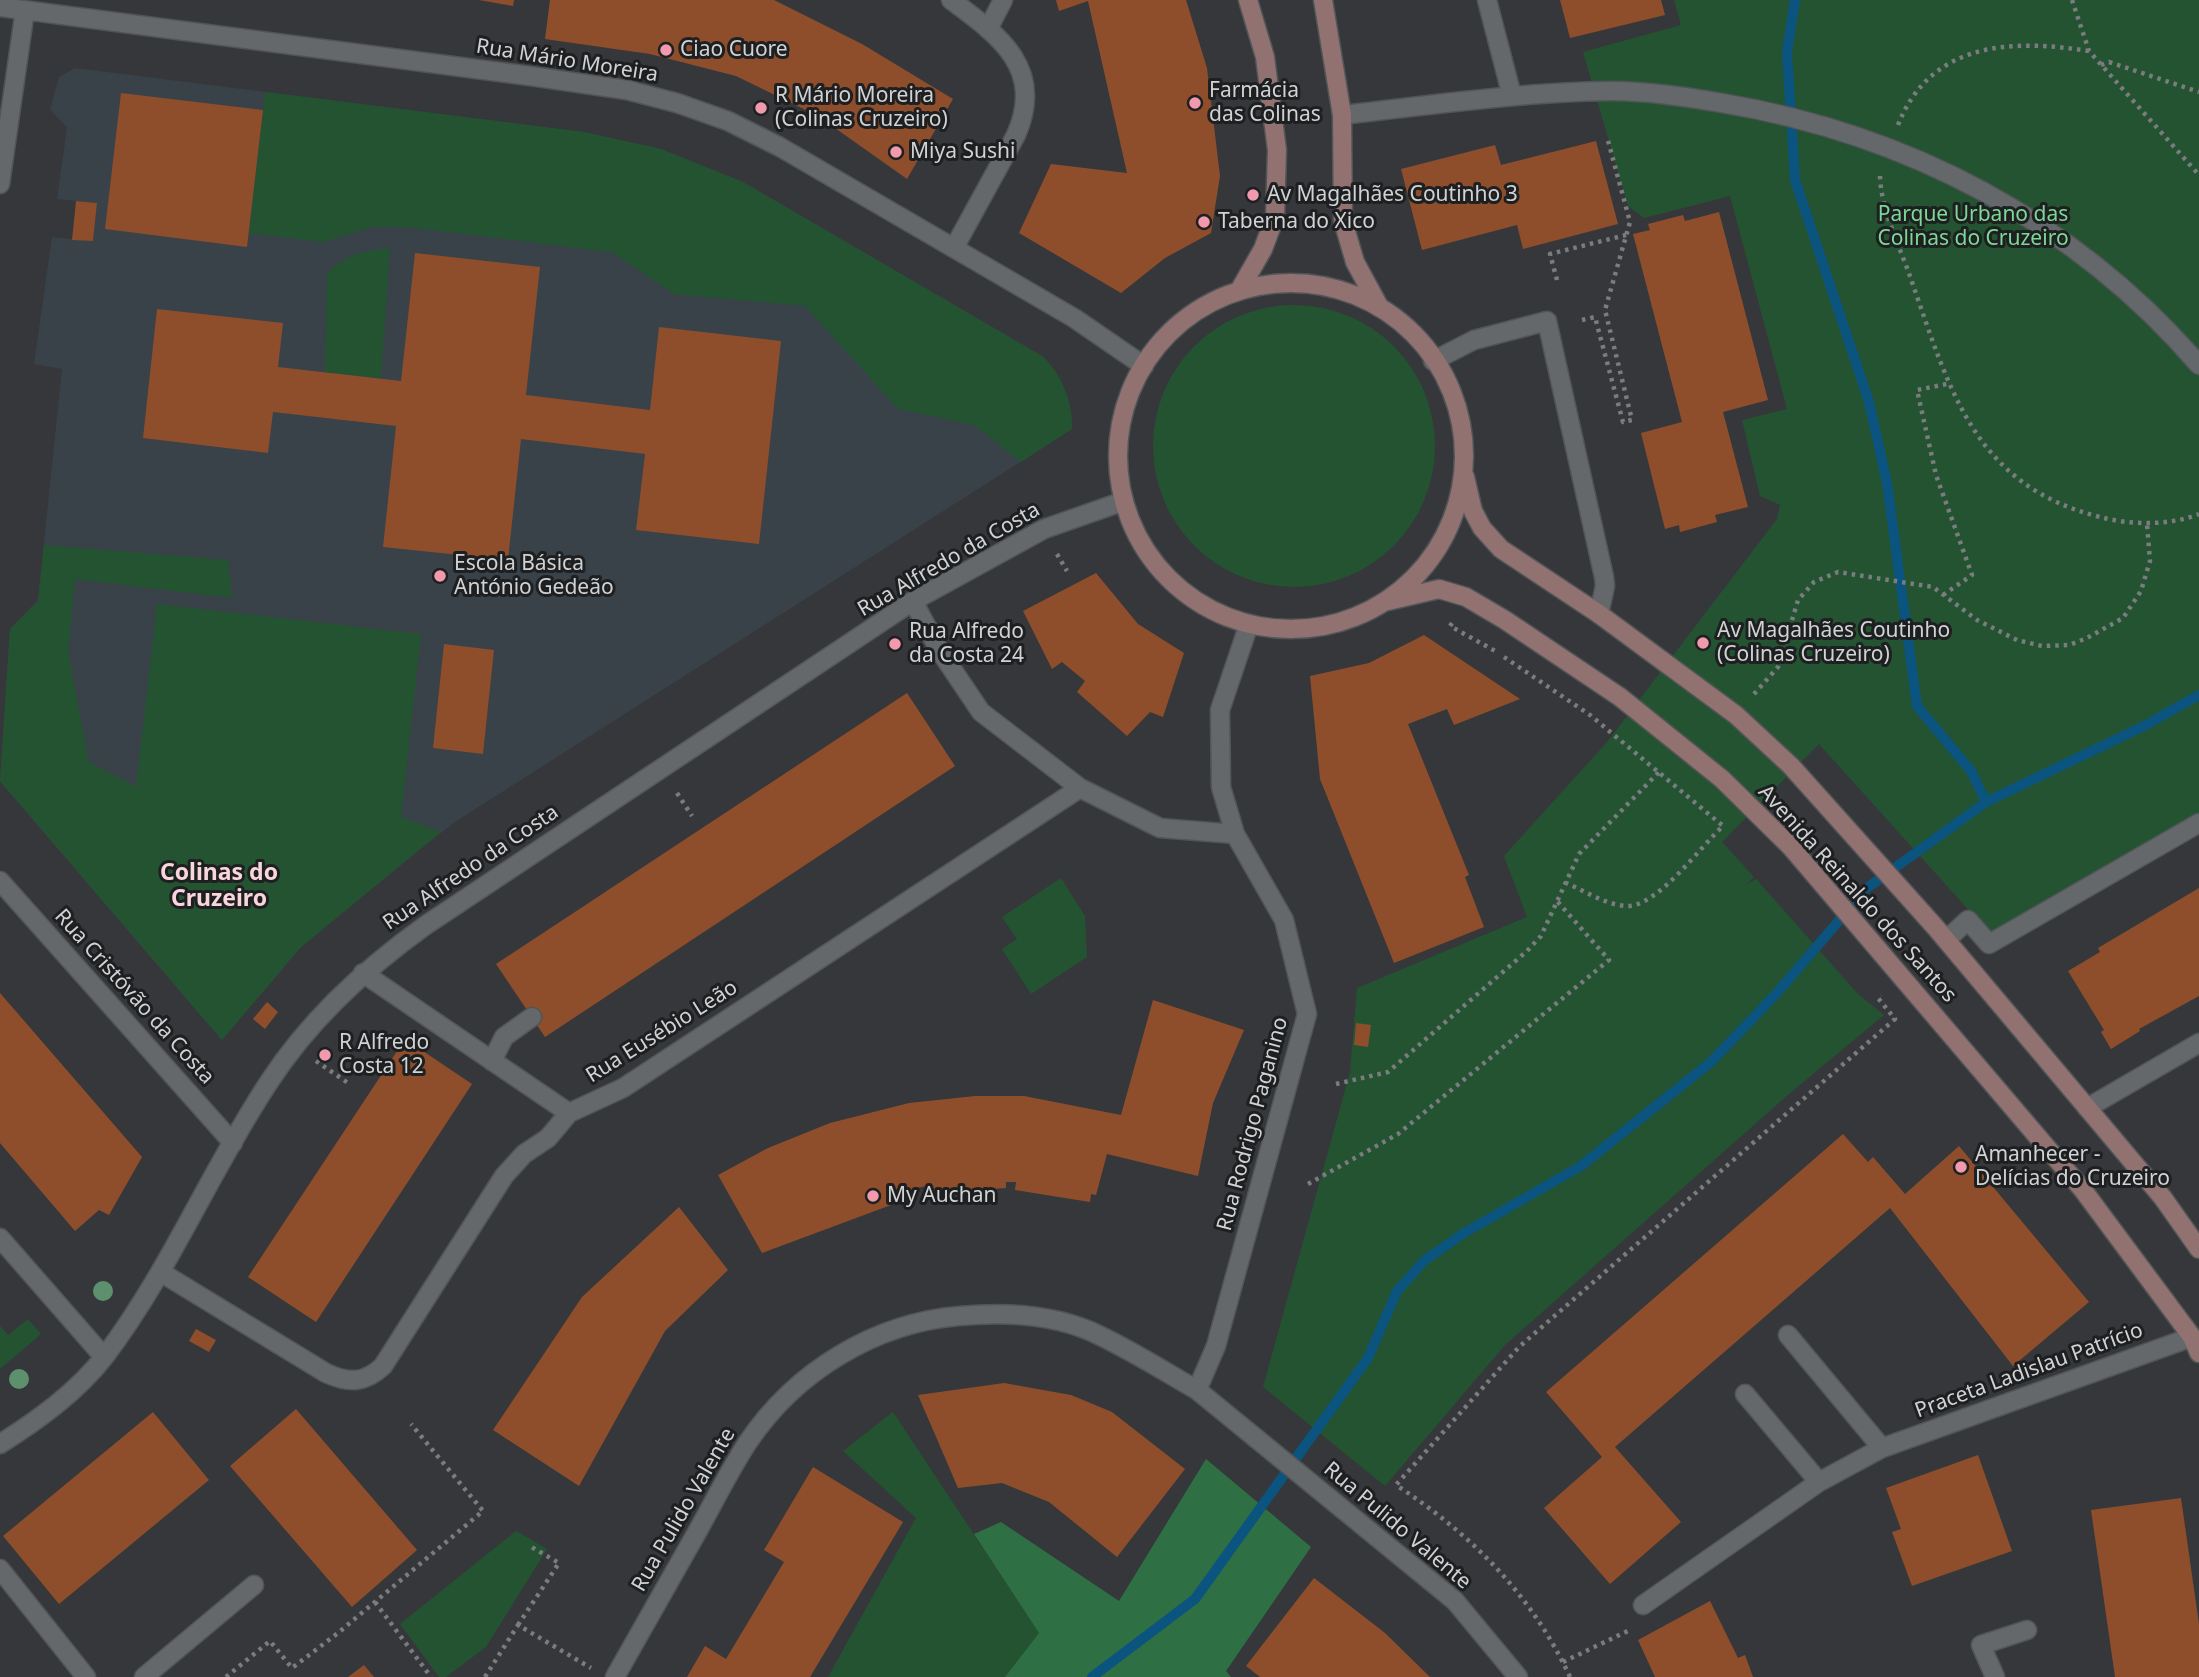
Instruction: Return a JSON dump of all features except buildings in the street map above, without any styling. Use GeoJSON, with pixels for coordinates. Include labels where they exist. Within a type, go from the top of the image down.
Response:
{"type":"FeatureCollection","features":[{"type":"Feature","properties":{"kind":"main road"},"geometry":{"type":"LineString","coordinates":[[1239,291],[1263,249],[1275,217],[1277,150],[1269,83],[1265,57],[1248,0]]}},
{"type":"Feature","properties":{"kind":"main road"},"geometry":{"type":"LineString","coordinates":[[1323,0],[1342,115],[1343,221],[1355,261],[1380,308]]}},
{"type":"Feature","properties":{"kind":"main road"},"geometry":{"type":"LineString","coordinates":[[1304,279],[1350,291],[1380,308],[1416,338],[1433,361],[1444,377],[1460,423],[1463,471],[1453,517],[1438,547],[1419,574],[1388,601],[1350,620],[1310,629],[1265,629],[1222,616],[1182,593],[1152,560],[1124,501],[1118,476],[1119,431],[1131,387],[1155,348],[1187,317],[1239,291],[1278,280],[1304,279]]}},
{"type":"Feature","properties":{"kind":"main road","name":"Avenida Reinaldo dos Santos"},"geometry":{"type":"LineString","coordinates":[[1463,471],[1473,511],[1482,528],[1501,548],[1599,614],[1736,715],[1830,807],[1941,934],[2163,1198],[2199,1249]]}},
{"type":"Feature","properties":{"kind":"main road","name":"Avenida Reinaldo dos Santos"},"geometry":{"type":"LineString","coordinates":[[1388,601],[1439,589],[1466,597],[1619,696],[1722,779],[1790,846],[2083,1190],[2195,1345]]}},
{"type":"Feature","properties":{"kind":"street"},"geometry":{"type":"LineString","coordinates":[[951,0],[988,29],[1013,54],[1023,74],[1027,94],[1024,117],[954,248]]}},
{"type":"Feature","properties":{"kind":"street"},"geometry":{"type":"LineString","coordinates":[[988,29],[1003,0]]}},
{"type":"Feature","properties":{"kind":"street"},"geometry":{"type":"LineString","coordinates":[[1487,0],[1512,96]]}},
{"type":"Feature","properties":{"kind":"street","name":"Rua Mário Moreira"},"geometry":{"type":"LineString","coordinates":[[0,7],[530,76],[627,90],[677,103],[728,121],[780,147],[1074,318],[1144,366]]}},
{"type":"Feature","properties":{"kind":"street"},"geometry":{"type":"LineString","coordinates":[[0,184],[25,10]]}},
{"type":"Feature","properties":{"kind":"street"},"geometry":{"type":"LineString","coordinates":[[1342,115],[1512,96],[1613,91],[1687,97],[1770,111],[1843,129],[1889,146],[1964,181],[2043,226],[2120,286],[2199,365]]}},
{"type":"Feature","properties":{"kind":"street"},"geometry":{"type":"LineString","coordinates":[[1433,361],[1474,340],[1547,321],[1604,577],[1605,586],[1599,614]]}},
{"type":"Feature","properties":{"kind":"street","name":"Rua Alfredo da Costa"},"geometry":{"type":"LineString","coordinates":[[0,1444],[69,1394],[104,1357],[162,1273],[269,1082],[296,1046],[363,973],[426,925],[914,601],[1044,528],[1124,501]]}},
{"type":"Feature","properties":{"kind":"street"},"geometry":{"type":"LineString","coordinates":[[914,601],[939,648],[981,712],[1080,788],[1160,828],[1236,834]]}},
{"type":"Feature","properties":{"kind":"street","name":"Rua Rodrigo Paganino"},"geometry":{"type":"LineString","coordinates":[[1197,1390],[1216,1346],[1307,1014],[1284,920],[1236,834],[1221,787],[1220,710],[1249,624]]}},
{"type":"Feature","properties":{"kind":"street","name":"Rua Eusébio Leão"},"geometry":{"type":"LineString","coordinates":[[162,1273],[326,1373],[341,1380],[359,1381],[373,1375],[383,1366],[504,1176],[524,1154],[548,1138],[569,1113],[623,1088],[1080,788]]}},
{"type":"Feature","properties":{"kind":"street"},"geometry":{"type":"LineString","coordinates":[[1941,934],[1968,920],[1989,944],[2199,822]]}},
{"type":"Feature","properties":{"kind":"street","name":"Rua Cristóvão da Costa"},"geometry":{"type":"LineString","coordinates":[[0,881],[233,1143]]}},
{"type":"Feature","properties":{"kind":"street"},"geometry":{"type":"LineString","coordinates":[[363,973],[569,1113]]}},
{"type":"Feature","properties":{"kind":"street"},"geometry":{"type":"LineString","coordinates":[[492,1061],[504,1037],[532,1017]]}},
{"type":"Feature","properties":{"kind":"street"},"geometry":{"type":"LineString","coordinates":[[2087,1108],[2199,1043]]}},
{"type":"Feature","properties":{"kind":"street"},"geometry":{"type":"LineString","coordinates":[[0,1238],[104,1357]]}},
{"type":"Feature","properties":{"kind":"street","name":"Rua Pulido Valente"},"geometry":{"type":"LineString","coordinates":[[615,1677],[748,1441],[786,1399],[813,1374],[864,1340],[906,1323],[940,1317],[1005,1314],[1037,1318],[1090,1331],[1197,1390],[1455,1601],[1518,1677]]}},
{"type":"Feature","properties":{"kind":"street"},"geometry":{"type":"LineString","coordinates":[[1788,1335],[1882,1448]]}},
{"type":"Feature","properties":{"kind":"street","name":"Praceta Ladislau Patrício"},"geometry":{"type":"LineString","coordinates":[[1643,1605],[1819,1482],[1882,1448],[2195,1345]]}},
{"type":"Feature","properties":{"kind":"street"},"geometry":{"type":"LineString","coordinates":[[1745,1394],[1819,1482]]}},
{"type":"Feature","properties":{"kind":"street"},"geometry":{"type":"LineString","coordinates":[[0,1569],[86,1677]]}},
{"type":"Feature","properties":{"kind":"street"},"geometry":{"type":"LineString","coordinates":[[144,1677],[254,1585]]}},
{"type":"Feature","properties":{"kind":"street"},"geometry":{"type":"LineString","coordinates":[[1995,1677],[1982,1645],[2026,1630]]}},
{"type":"Feature","properties":{"kind":"path"},"geometry":{"type":"LineString","coordinates":[[2072,0],[2089,51],[2199,175]]}},
{"type":"Feature","properties":{"kind":"path"},"geometry":{"type":"LineString","coordinates":[[2089,51],[2023,44],[1994,47],[1958,59],[1932,75],[1907,102],[1879,178],[1947,384],[1983,444],[2020,483],[2064,508],[2107,519],[2147,524],[2199,514]]}},
{"type":"Feature","properties":{"kind":"path"},"geometry":{"type":"LineString","coordinates":[[2101,65],[2109,62],[2199,92]]}},
{"type":"Feature","properties":{"kind":"path"},"geometry":{"type":"LineString","coordinates":[[1582,320],[1595,317],[1623,422],[1632,420],[1605,310],[1630,222],[1607,137]]}},
{"type":"Feature","properties":{"kind":"path"},"geometry":{"type":"LineString","coordinates":[[1557,280],[1550,254],[1626,235]]}},
{"type":"Feature","properties":{"kind":"path"},"geometry":{"type":"LineString","coordinates":[[1943,595],[1972,575],[1936,475],[1917,390],[1947,384]]}},
{"type":"Feature","properties":{"kind":"path"},"geometry":{"type":"LineString","coordinates":[[1736,715],[1777,667],[1798,600],[1814,582],[1838,572],[1933,587],[1976,620],[2017,640],[2042,646],[2069,645],[2123,618],[2141,591],[2150,561],[2147,524]]}},
{"type":"Feature","properties":{"kind":"path"},"geometry":{"type":"LineString","coordinates":[[1336,1084],[1388,1072],[1528,951],[1541,936],[1564,882],[1587,845],[1660,771],[1723,826],[1655,895],[1639,905],[1616,905],[1564,882]]}},
{"type":"Feature","properties":{"kind":"path"},"geometry":{"type":"LineString","coordinates":[[1308,1184],[1398,1134],[1609,960],[1557,901]]}},
{"type":"Feature","properties":{"kind":"path"},"geometry":{"type":"LineString","coordinates":[[1570,1677],[1546,1632],[1504,1575],[1454,1526],[1396,1485],[1519,1347],[1895,1019],[1878,998],[1897,972]]}},
{"type":"Feature","properties":{"kind":"path"},"geometry":{"type":"LineString","coordinates":[[296,1046],[348,1083]]}},
{"type":"Feature","properties":{"kind":"path"},"geometry":{"type":"LineString","coordinates":[[226,1677],[270,1641],[292,1668],[483,1511],[411,1424]]}},
{"type":"Feature","properties":{"kind":"path"},"geometry":{"type":"LineString","coordinates":[[485,1677],[559,1563],[528,1545]]}},
{"type":"Feature","properties":{"kind":"path"},"geometry":{"type":"LineString","coordinates":[[375,1602],[431,1677]]}},
{"type":"Feature","properties":{"kind":"path"},"geometry":{"type":"LineString","coordinates":[[1563,1662],[1638,1626],[1631,1612],[1643,1605]]}},
{"type":"Feature","properties":{"kind":"path"},"geometry":{"type":"LineString","coordinates":[[518,1625],[595,1671]]}},
{"type":"Feature","properties":{"kind":"shaded area","name":"Escola Básica António Gedeão"},"geometry":{"type":"Polygon","coordinates":[[[75,68],[584,132],[661,149],[743,182],[1042,356],[1057,374],[1070,405],[1072,429],[455,822],[387,874],[300,948],[222,1040],[0,781],[10,629],[38,600],[62,369],[34,364],[52,237],[93,241],[97,203],[57,199],[67,128],[50,109],[59,77],[75,68]]]}},
{"type":"Feature","properties":{"kind":"green space","name":"Parque Urbano das Colinas do Cruzeiro"},"geometry":{"type":"Polygon","coordinates":[[[1674,0],[2199,0],[2199,820],[1993,937],[1819,744],[1722,842],[1754,877],[1746,885],[1756,879],[1858,994],[1884,1015],[1789,1094],[1505,1345],[1385,1486],[1263,1387],[1350,1072],[1357,988],[1527,917],[1504,856],[1608,741],[1777,519],[1780,505],[1760,496],[1742,420],[1787,409],[1730,196],[1644,218],[1628,206],[1583,52],[1681,25],[1674,0]]]}},
{"type":"Feature","properties":{"kind":"green space"},"geometry":{"type":"Polygon","coordinates":[[[265,92],[584,132],[661,149],[743,182],[1042,356],[1061,380],[1071,409],[1072,429],[1021,462],[974,425],[898,409],[805,306],[674,294],[612,252],[406,227],[372,227],[323,242],[249,233],[265,92]]]}},
{"type":"Feature","properties":{"kind":"green space"},"geometry":{"type":"Polygon","coordinates":[[[390,248],[381,379],[325,372],[327,274],[341,262],[356,255],[390,248]]]}},
{"type":"Feature","properties":{"kind":"green space"},"geometry":{"type":"Polygon","coordinates":[[[1294,305],[1321,308],[1348,316],[1372,329],[1394,346],[1411,368],[1424,392],[1432,419],[1435,446],[1432,473],[1424,500],[1411,524],[1394,546],[1372,563],[1348,576],[1321,584],[1294,587],[1267,584],[1240,576],[1216,563],[1194,546],[1177,524],[1164,500],[1156,473],[1153,446],[1156,419],[1164,392],[1177,368],[1194,346],[1216,329],[1240,316],[1267,308],[1294,305]]]}},
{"type":"Feature","properties":{"kind":"green space"},"geometry":{"type":"Polygon","coordinates":[[[44,545],[228,560],[232,598],[75,579],[68,652],[89,762],[136,787],[157,604],[421,634],[401,817],[441,832],[300,948],[222,1040],[0,781],[10,629],[38,601],[44,545]]]}},
{"type":"Feature","properties":{"kind":"green space"},"geometry":{"type":"Polygon","coordinates":[[[1061,878],[1085,916],[1087,957],[1031,994],[1002,949],[1017,939],[1002,917],[1061,878]]]}},
{"type":"Feature","properties":{"kind":"green space"},"geometry":{"type":"Polygon","coordinates":[[[28,1319],[41,1334],[0,1369],[0,1326],[8,1335],[28,1319]]]}},
{"type":"Feature","properties":{"kind":"green space"},"geometry":{"type":"Polygon","coordinates":[[[893,1412],[1039,1633],[1005,1677],[828,1677],[916,1518],[843,1451],[893,1412]]]}},
{"type":"Feature","properties":{"kind":"green space"},"geometry":{"type":"Polygon","coordinates":[[[1206,1459],[1311,1547],[1226,1671],[1231,1677],[1005,1677],[1039,1633],[974,1534],[1001,1522],[1119,1601],[1206,1459]]]}},
{"type":"Feature","properties":{"kind":"green space"},"geometry":{"type":"Polygon","coordinates":[[[516,1531],[547,1549],[486,1647],[446,1677],[439,1677],[400,1624],[516,1531]]]}},
{"type":"Feature","properties":{"kind":"waterway"},"geometry":{"type":"LineString","coordinates":[[1092,1677],[1195,1599],[1368,1358],[1397,1291],[1425,1260],[1464,1233],[1581,1166],[1711,1062],[1776,994],[1867,888],[1986,802],[1971,771],[1917,706],[1887,483],[1869,402],[1795,180],[1787,52],[1795,0]]}},
{"type":"Feature","properties":{"kind":"waterway"},"geometry":{"type":"LineString","coordinates":[[1986,802],[2146,725],[2199,695]]}},
{"type":"Feature","properties":{"kind":"place","name":"Ciao Cuore"},"geometry":{"type":"Point","coordinates":[666,50]}},
{"type":"Feature","properties":{"kind":"place","name":"Farmácia das Colinas"},"geometry":{"type":"Point","coordinates":[1195,103]}},
{"type":"Feature","properties":{"kind":"place","name":"R Mário Moreira (Colinas Cruzeiro)"},"geometry":{"type":"Point","coordinates":[761,108]}},
{"type":"Feature","properties":{"kind":"place","name":"Miya Sushi"},"geometry":{"type":"Point","coordinates":[896,152]}},
{"type":"Feature","properties":{"kind":"place","name":"Av Magalhães Coutinho 3"},"geometry":{"type":"Point","coordinates":[1253,195]}},
{"type":"Feature","properties":{"kind":"place","name":"Taberna do Xico"},"geometry":{"type":"Point","coordinates":[1204,222]}},
{"type":"Feature","properties":{"kind":"place","name":"Escola Básica António Gedeão"},"geometry":{"type":"Point","coordinates":[440,576]}},
{"type":"Feature","properties":{"kind":"place","name":"Av Magalhães Coutinho (Colinas Cruzeiro)"},"geometry":{"type":"Point","coordinates":[1703,643]}},
{"type":"Feature","properties":{"kind":"place","name":"Rua Alfredo da Costa 24"},"geometry":{"type":"Point","coordinates":[895,644]}},
{"type":"Feature","properties":{"kind":"place","name":"R Alfredo Costa 12"},"geometry":{"type":"Point","coordinates":[325,1055]}},
{"type":"Feature","properties":{"kind":"place","name":"Amanhecer - Delícias do Cruzeiro"},"geometry":{"type":"Point","coordinates":[1961,1167]}},
{"type":"Feature","properties":{"kind":"place","name":"My Auchan"},"geometry":{"type":"Point","coordinates":[873,1196]}},
{"type":"Feature","properties":{"kind":"district","name":"Colinas do Cruzeiro"},"geometry":{"type":"Point","coordinates":[219,886]}}]}
